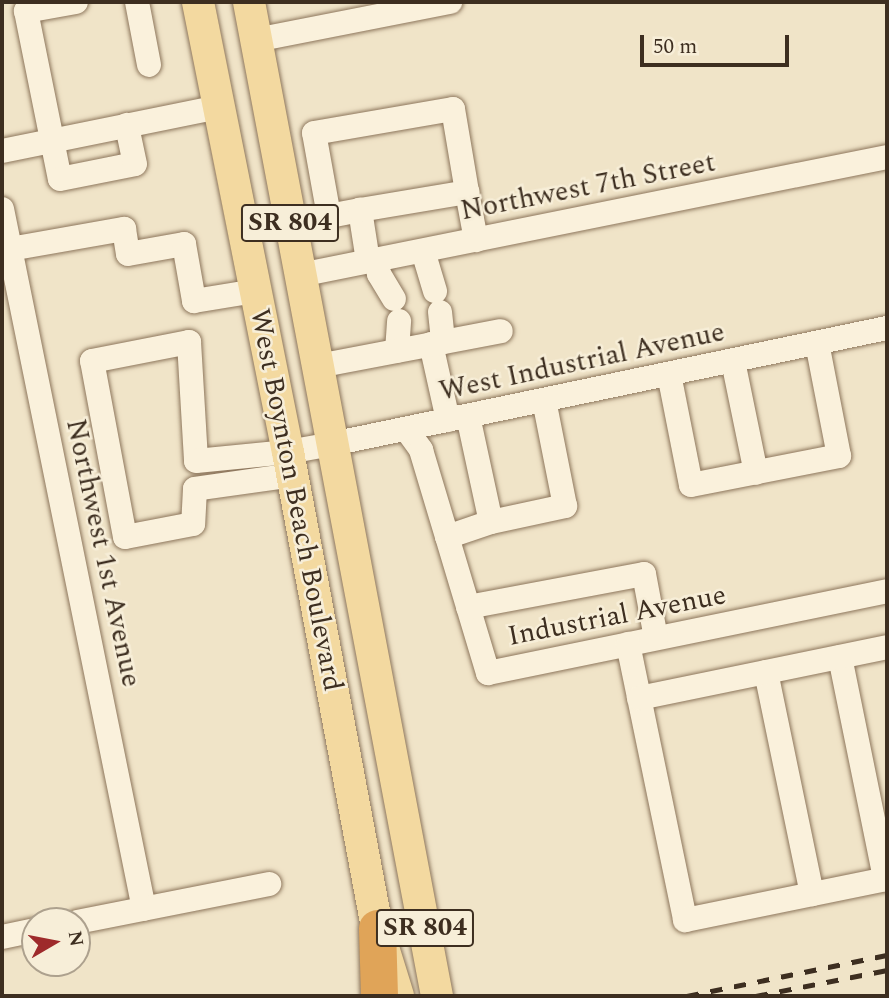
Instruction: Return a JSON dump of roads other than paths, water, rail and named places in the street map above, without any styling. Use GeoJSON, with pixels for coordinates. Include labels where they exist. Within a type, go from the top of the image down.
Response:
{"type":"FeatureCollection","features":[{"type":"Feature","properties":{"kind":"highway"},"geometry":{"type":"LineString","coordinates":[[377,928],[379,996]]}},
{"type":"Feature","properties":{"kind":"main road","name":"West Boynton Beach Boulevard"},"geometry":{"type":"LineString","coordinates":[[198,2],[290,463],[377,928],[398,996]]}},
{"type":"Feature","properties":{"kind":"main road"},"geometry":{"type":"LineString","coordinates":[[230,2],[253,120],[281,169]]}},
{"type":"Feature","properties":{"kind":"main road","name":"West Boynton Beach Boulevard"},"geometry":{"type":"LineString","coordinates":[[250,2],[437,996]]}},
{"type":"Feature","properties":{"kind":"street"},"geometry":{"type":"LineString","coordinates":[[76,2],[26,12],[60,178],[135,163],[127,125]]}},
{"type":"Feature","properties":{"kind":"street"},"geometry":{"type":"LineString","coordinates":[[137,2],[149,65]]}},
{"type":"Feature","properties":{"kind":"street"},"geometry":{"type":"LineString","coordinates":[[256,40],[450,2]]}},
{"type":"Feature","properties":{"kind":"street"},"geometry":{"type":"LineString","coordinates":[[2,151],[218,107]]}},
{"type":"Feature","properties":{"kind":"street"},"geometry":{"type":"LineString","coordinates":[[467,191],[329,216],[314,133],[453,109],[476,240]]}},
{"type":"Feature","properties":{"kind":"street","name":"Northwest 7th Street"},"geometry":{"type":"LineString","coordinates":[[300,275],[887,157]]}},
{"type":"Feature","properties":{"kind":"street","name":"Northwest 1st Avenue"},"geometry":{"type":"LineString","coordinates":[[2,209],[144,909]]}},
{"type":"Feature","properties":{"kind":"street"},"geometry":{"type":"LineString","coordinates":[[360,210],[372,261],[396,310],[397,351]]}},
{"type":"Feature","properties":{"kind":"street"},"geometry":{"type":"LineString","coordinates":[[10,249],[124,229],[128,254],[184,244],[194,301],[255,290]]}},
{"type":"Feature","properties":{"kind":"street"},"geometry":{"type":"LineString","coordinates":[[423,251],[438,302],[437,343],[491,522]]}},
{"type":"Feature","properties":{"kind":"street","name":"West Industrial Avenue"},"geometry":{"type":"LineString","coordinates":[[290,463],[332,444],[887,328]]}},
{"type":"Feature","properties":{"kind":"street"},"geometry":{"type":"LineString","coordinates":[[318,366],[501,331]]}},
{"type":"Feature","properties":{"kind":"street"},"geometry":{"type":"LineString","coordinates":[[189,342],[195,461],[194,524],[125,537],[92,361],[189,342]]}},
{"type":"Feature","properties":{"kind":"street"},"geometry":{"type":"LineString","coordinates":[[669,374],[691,485],[839,456],[817,343]]}},
{"type":"Feature","properties":{"kind":"street"},"geometry":{"type":"LineString","coordinates":[[733,361],[756,473]]}},
{"type":"Feature","properties":{"kind":"street"},"geometry":{"type":"LineString","coordinates":[[447,537],[491,522],[565,506],[544,400]]}},
{"type":"Feature","properties":{"kind":"street","name":"Industrial Avenue"},"geometry":{"type":"LineString","coordinates":[[405,429],[421,450],[488,673],[887,592]]}},
{"type":"Feature","properties":{"kind":"street"},"geometry":{"type":"LineString","coordinates":[[195,461],[290,463]]}},
{"type":"Feature","properties":{"kind":"street"},"geometry":{"type":"LineString","coordinates":[[195,489],[290,463]]}},
{"type":"Feature","properties":{"kind":"street"},"geometry":{"type":"LineString","coordinates":[[468,607],[644,574],[656,638]]}},
{"type":"Feature","properties":{"kind":"street"},"geometry":{"type":"LineString","coordinates":[[628,644],[685,920],[886,879],[840,657]]}},
{"type":"Feature","properties":{"kind":"street"},"geometry":{"type":"LineString","coordinates":[[639,698],[887,647]]}},
{"type":"Feature","properties":{"kind":"street"},"geometry":{"type":"LineString","coordinates":[[766,672],[812,894]]}},
{"type":"Feature","properties":{"kind":"street"},"geometry":{"type":"LineString","coordinates":[[91,919],[269,884]]}},
{"type":"Feature","properties":{"kind":"street"},"geometry":{"type":"LineString","coordinates":[[2,937],[21,933]]}},
{"type":"Feature","properties":{"kind":"railway"},"geometry":{"type":"LineString","coordinates":[[687,996],[887,955]]}},
{"type":"Feature","properties":{"kind":"railway"},"geometry":{"type":"LineString","coordinates":[[756,996],[887,970]]}}]}
